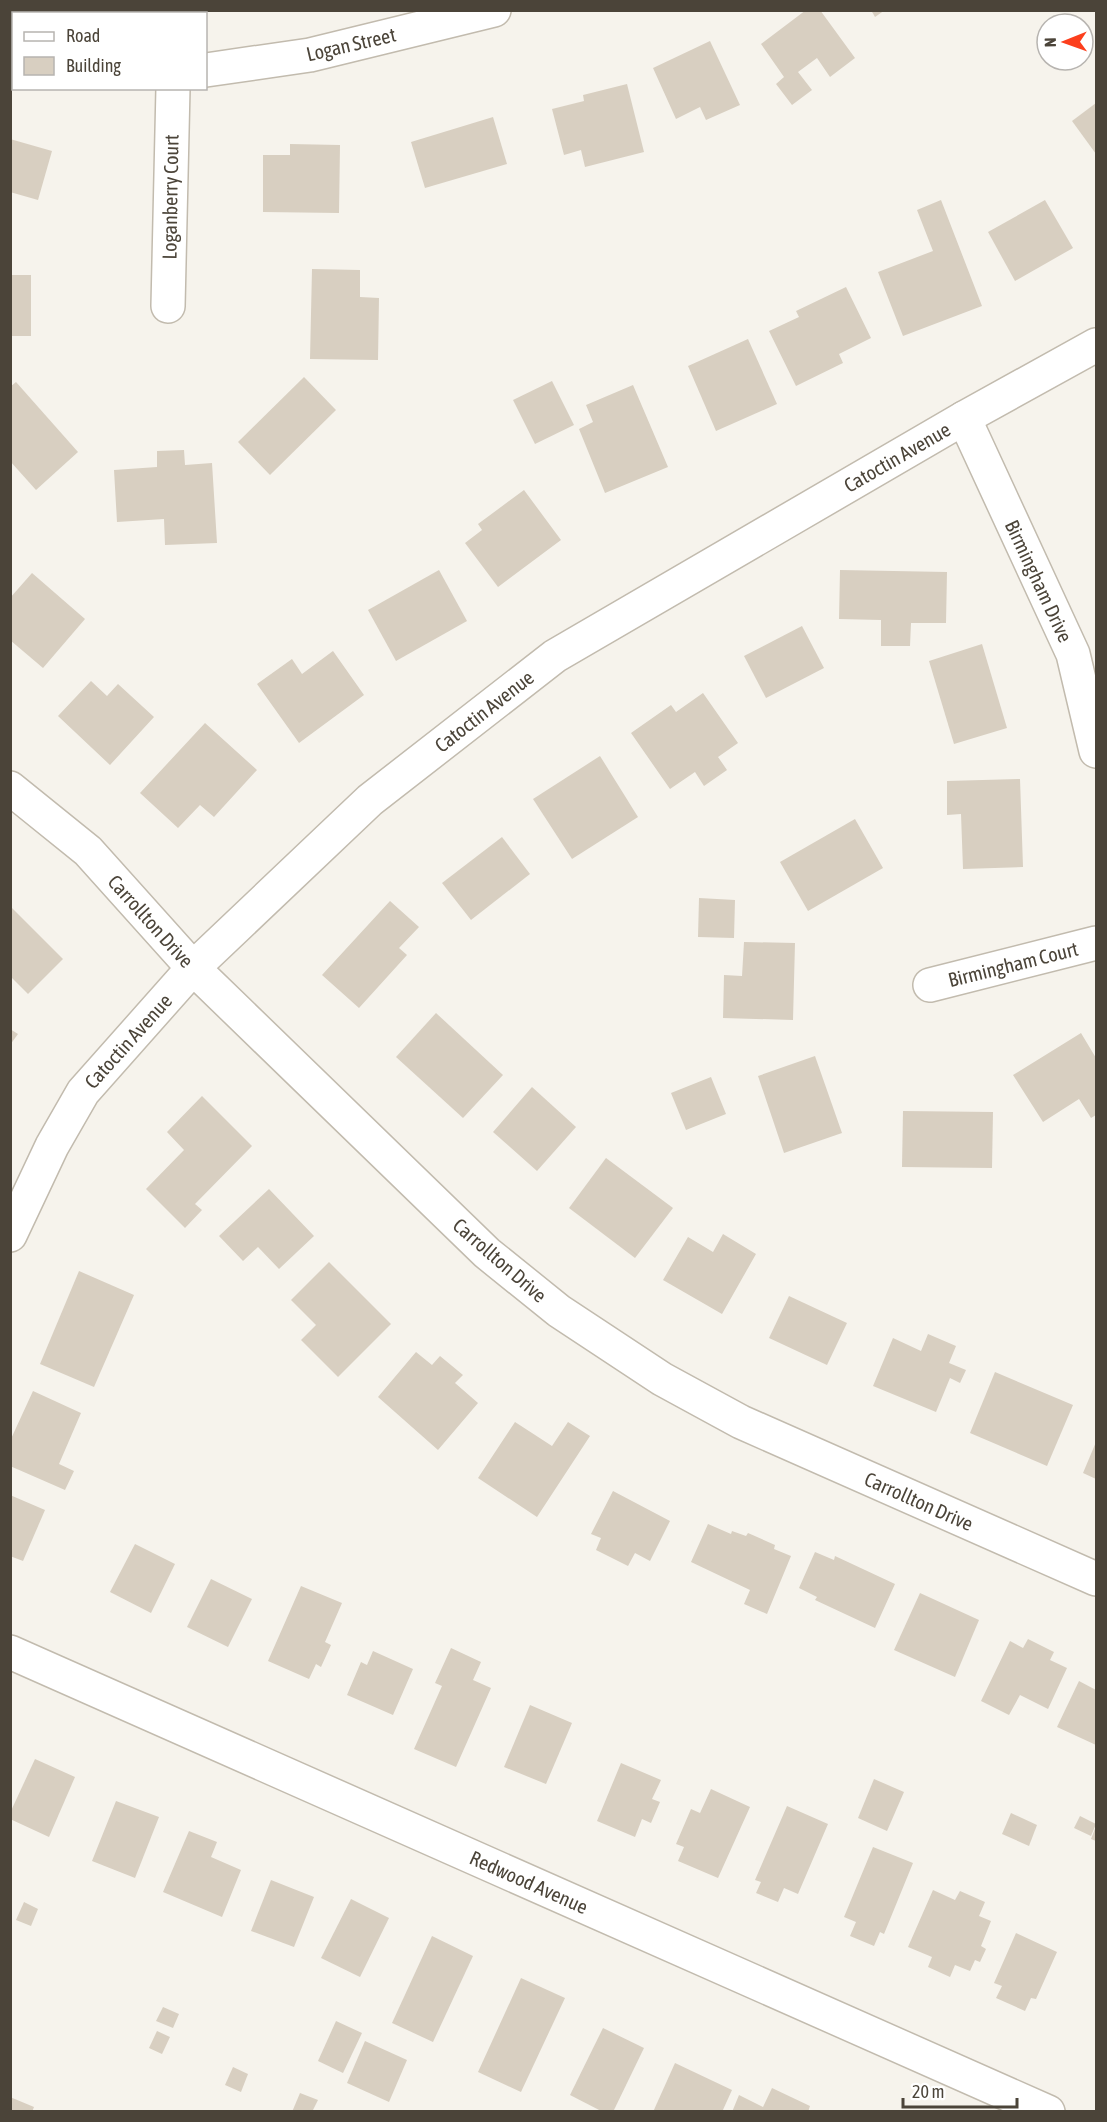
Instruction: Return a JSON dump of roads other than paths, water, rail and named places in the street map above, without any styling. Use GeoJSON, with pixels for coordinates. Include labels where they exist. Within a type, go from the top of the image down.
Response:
{"type":"FeatureCollection","features":[{"type":"Feature","properties":{"kind":"street","name":"Logan Street"},"geometry":{"type":"LineString","coordinates":[[207,70],[309,55],[494,10]]}},
{"type":"Feature","properties":{"kind":"street","name":"Loganberry Court"},"geometry":{"type":"LineString","coordinates":[[168,306],[173,90]]}},
{"type":"Feature","properties":{"kind":"street","name":"Catoctin Avenue"},"geometry":{"type":"LineString","coordinates":[[10,1235],[52,1146],[83,1092],[193,968],[370,800],[555,656],[963,418],[1096,345]]}},
{"type":"Feature","properties":{"kind":"street","name":"Birmingham Drive"},"geometry":{"type":"LineString","coordinates":[[963,418],[1073,654],[1096,751]]}},
{"type":"Feature","properties":{"kind":"street","name":"Carrollton Drive"},"geometry":{"type":"LineString","coordinates":[[10,788],[88,851],[193,968],[487,1253],[559,1311],[662,1379],[741,1422],[1096,1579]]}},
{"type":"Feature","properties":{"kind":"street","name":"Birmingham Court"},"geometry":{"type":"LineString","coordinates":[[930,985],[1096,943]]}},
{"type":"Feature","properties":{"kind":"street","name":"Redwood Avenue"},"geometry":{"type":"LineString","coordinates":[[10,1652],[1048,2112]]}}]}
